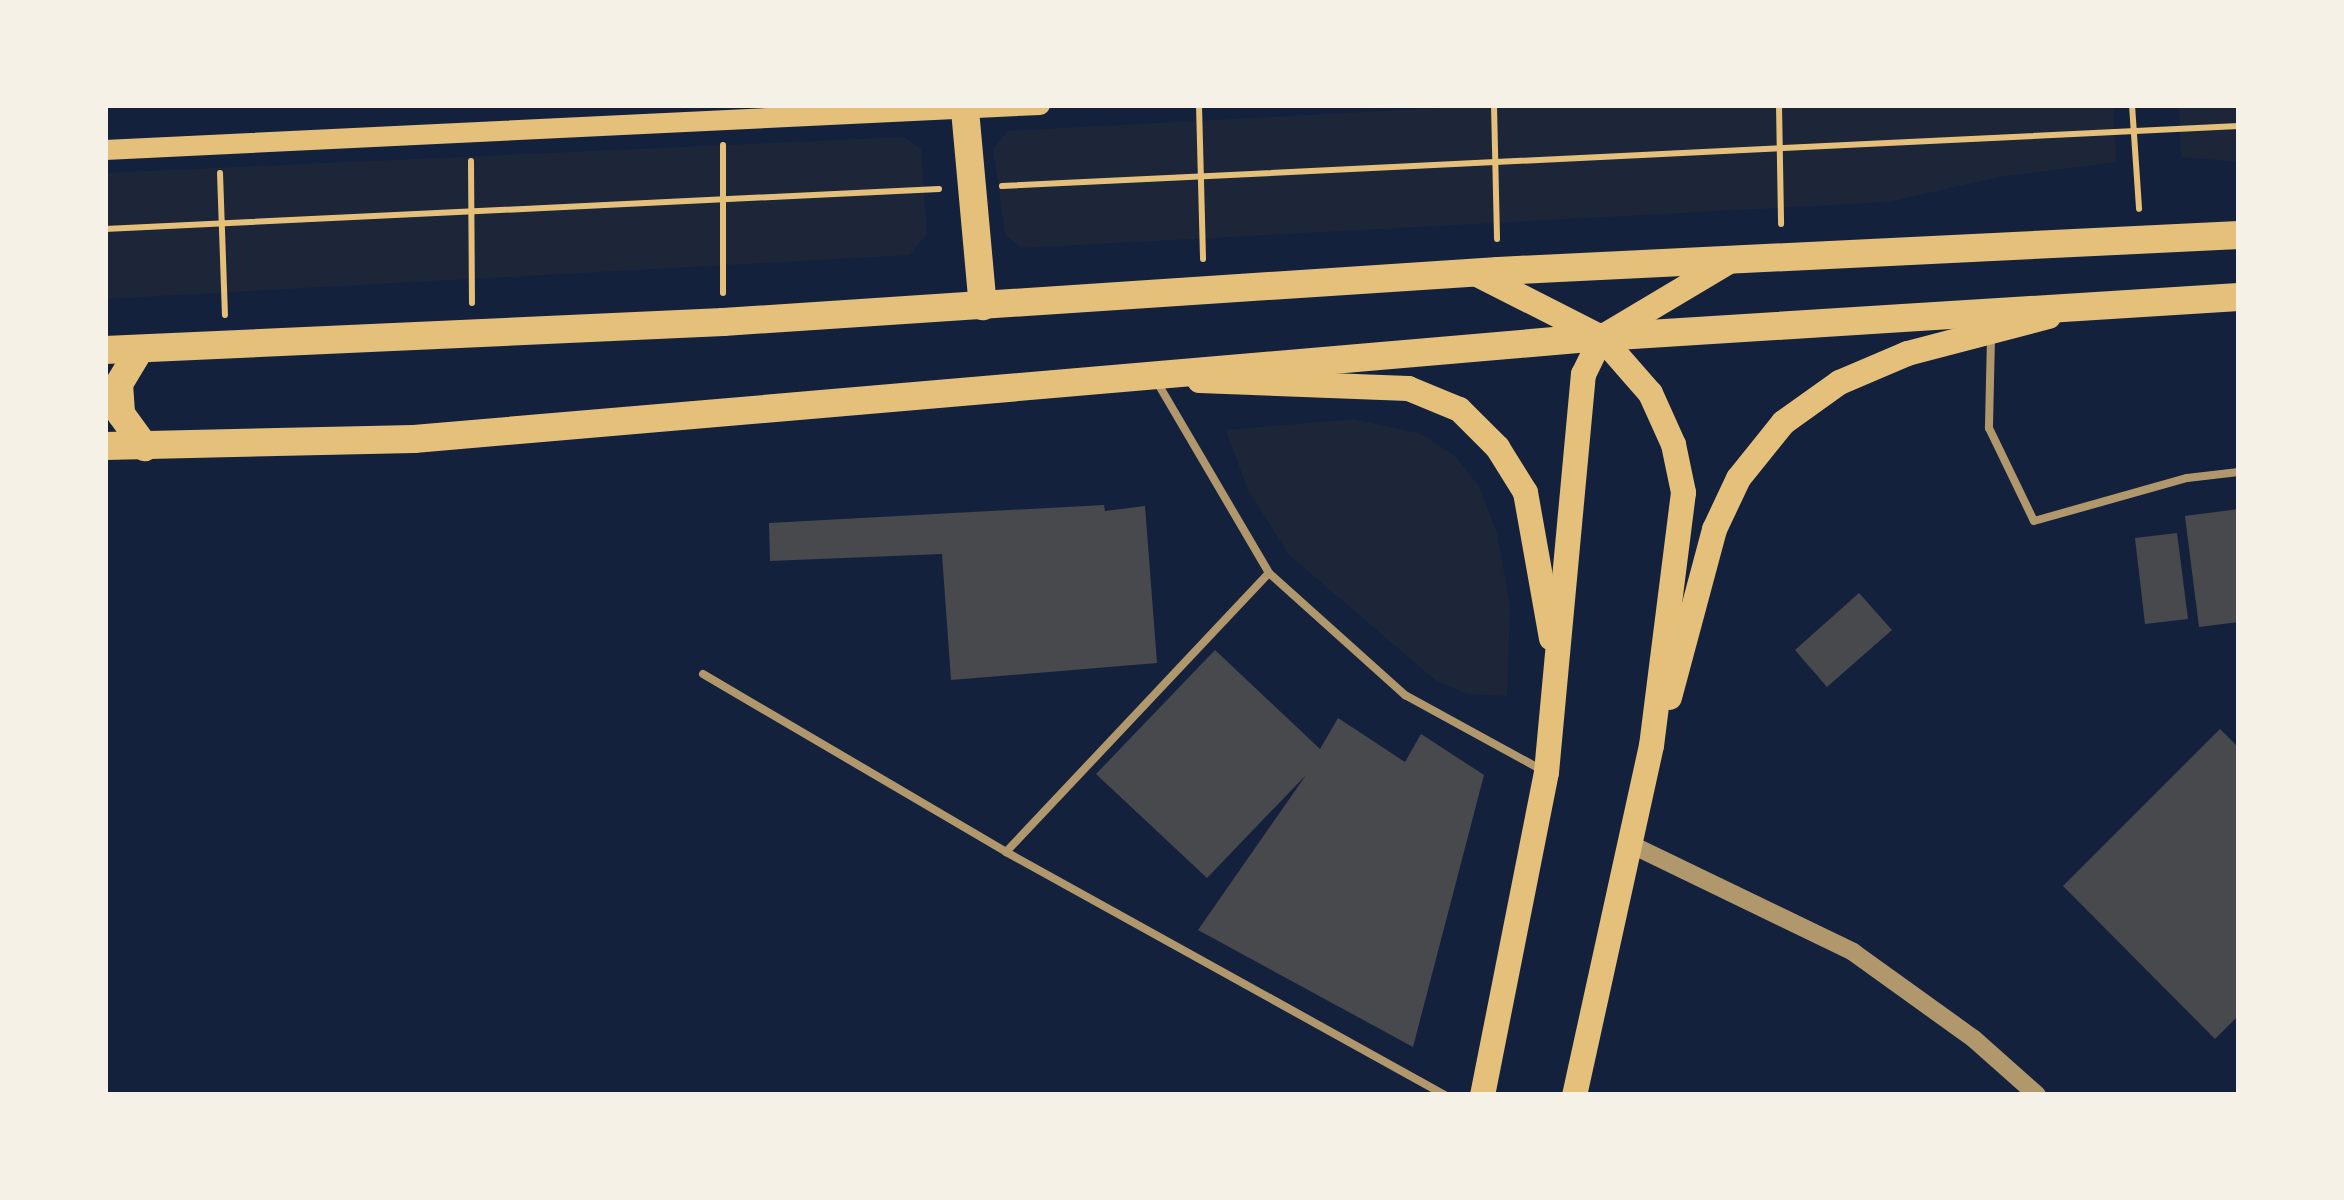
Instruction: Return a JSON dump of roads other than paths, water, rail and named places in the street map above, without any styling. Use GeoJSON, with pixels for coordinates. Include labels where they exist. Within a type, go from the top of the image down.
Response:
{"type":"FeatureCollection","features":[{"type":"Feature","properties":{"kind":"highway"},"geometry":{"type":"LineString","coordinates":[[965,108],[983,306]]}},
{"type":"Feature","properties":{"kind":"highway"},"geometry":{"type":"LineString","coordinates":[[105,350],[723,322],[1486,272],[2239,234]]}},
{"type":"Feature","properties":{"kind":"highway"},"geometry":{"type":"LineString","coordinates":[[105,446],[414,439],[1601,337],[2239,297]]}},
{"type":"Feature","properties":{"kind":"highway"},"geometry":{"type":"LineString","coordinates":[[140,349],[119,384],[121,414],[144,447]]}},
{"type":"Feature","properties":{"kind":"main road"},"geometry":{"type":"LineString","coordinates":[[105,150],[1040,105]]}},
{"type":"Feature","properties":{"kind":"main road"},"geometry":{"type":"LineString","coordinates":[[1482,1095],[1546,772],[1583,374],[1601,337],[1732,259]]}},
{"type":"Feature","properties":{"kind":"main road"},"geometry":{"type":"LineString","coordinates":[[1486,272],[1601,337],[1650,393],[1673,444],[1683,492],[1651,745],[1574,1095]]}},
{"type":"Feature","properties":{"kind":"main road"},"geometry":{"type":"LineString","coordinates":[[1651,745],[1676,678],[1714,529],[1738,478],[1784,422],[1839,382],[1907,353],[2086,306]]}},
{"type":"Feature","properties":{"kind":"main road"},"geometry":{"type":"LineString","coordinates":[[1155,376],[1408,388],[1458,409],[1497,447],[1525,492],[1558,672]]}},
{"type":"Feature","properties":{"kind":"street"},"geometry":{"type":"LineString","coordinates":[[1630,844],[1853,952],[1974,1040],[2037,1095]]}},
{"type":"Feature","properties":{"kind":"lane"},"geometry":{"type":"LineString","coordinates":[[1991,331],[1989,428],[2034,521],[2187,478],[2239,472]]}},
{"type":"Feature","properties":{"kind":"lane"},"geometry":{"type":"LineString","coordinates":[[1155,376],[1270,573],[1404,695],[1546,772]]}},
{"type":"Feature","properties":{"kind":"lane"},"geometry":{"type":"LineString","coordinates":[[1006,852],[1270,573]]}},
{"type":"Feature","properties":{"kind":"lane"},"geometry":{"type":"LineString","coordinates":[[703,674],[1006,852],[1445,1095]]}}]}
